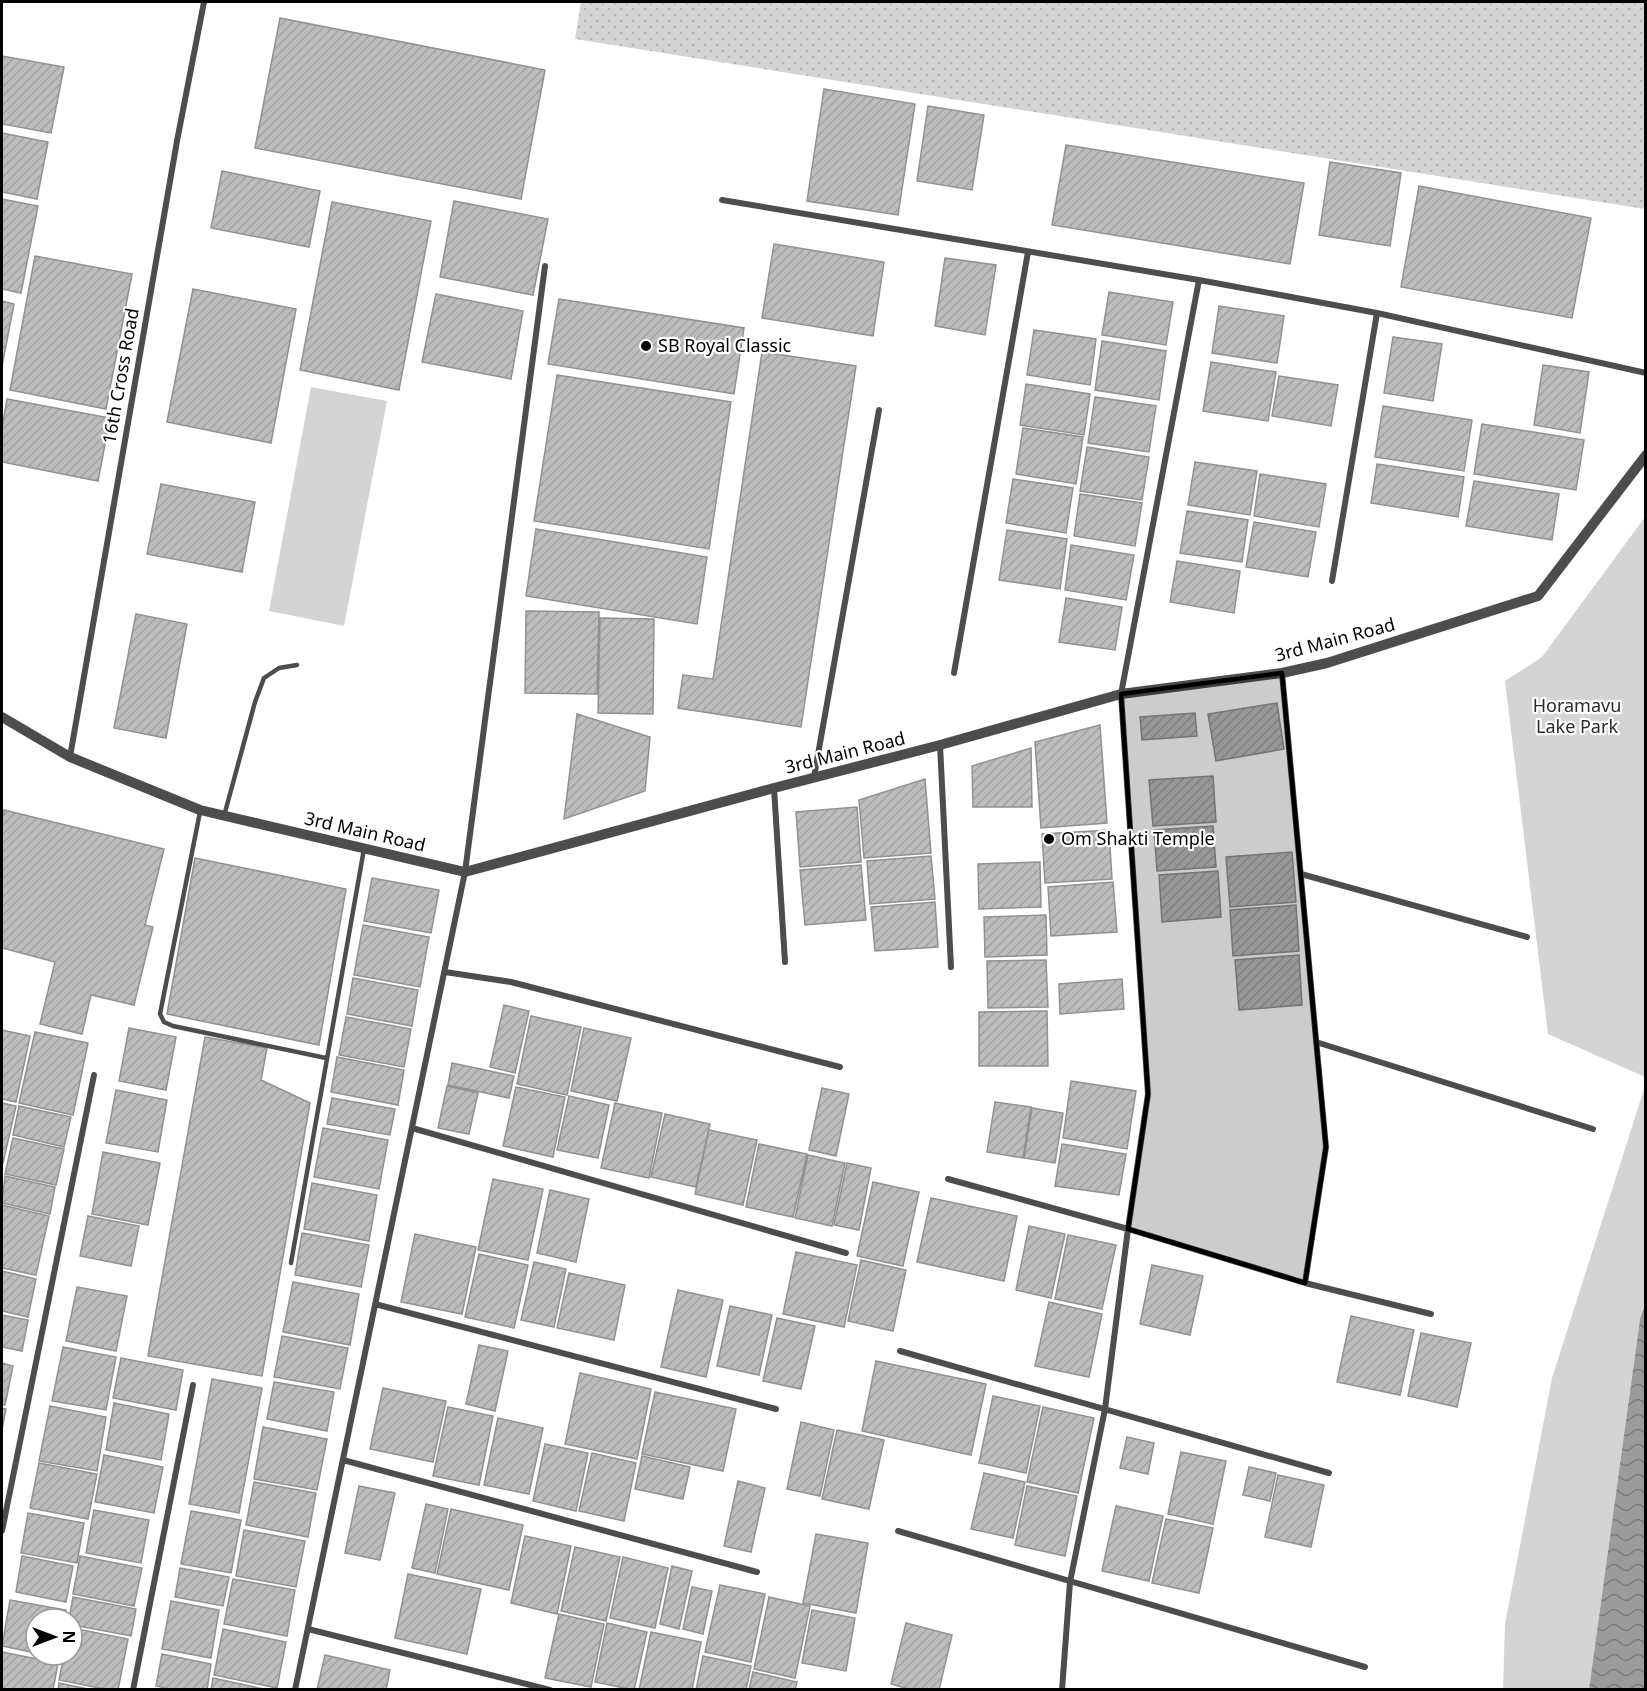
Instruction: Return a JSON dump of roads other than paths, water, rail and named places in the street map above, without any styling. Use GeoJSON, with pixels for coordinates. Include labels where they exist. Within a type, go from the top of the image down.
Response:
{"type":"FeatureCollection","features":[{"type":"Feature","properties":{"kind":"street","name":"16th Cross Road"},"geometry":{"type":"LineString","coordinates":[[70,757],[177,141],[204,2]]}},
{"type":"Feature","properties":{"kind":"street"},"geometry":{"type":"LineString","coordinates":[[722,200],[1199,280],[1377,313],[1646,373]]}},
{"type":"Feature","properties":{"kind":"street"},"geometry":{"type":"LineString","coordinates":[[954,673],[1028,252]]}},
{"type":"Feature","properties":{"kind":"street"},"geometry":{"type":"LineString","coordinates":[[295,1689],[465,872],[545,266]]}},
{"type":"Feature","properties":{"kind":"street"},"geometry":{"type":"LineString","coordinates":[[1062,1689],[1070,1582],[1106,1409],[1128,1229],[1148,1094],[1121,694],[1199,280]]}},
{"type":"Feature","properties":{"kind":"street"},"geometry":{"type":"LineString","coordinates":[[1332,581],[1377,313]]}},
{"type":"Feature","properties":{"kind":"street"},"geometry":{"type":"LineString","coordinates":[[813,777],[879,410]]}},
{"type":"Feature","properties":{"kind":"street","name":"3rd Main Road"},"geometry":{"type":"LineString","coordinates":[[2,717],[70,757],[200,810],[465,872],[813,777],[940,745],[1121,694],[1282,674],[1327,663],[1538,596],[1646,455]]}},
{"type":"Feature","properties":{"kind":"street"},"geometry":{"type":"LineString","coordinates":[[1282,674],[1326,1147],[1305,1282]]}},
{"type":"Feature","properties":{"kind":"street"},"geometry":{"type":"LineString","coordinates":[[940,745],[951,967]]}},
{"type":"Feature","properties":{"kind":"street"},"geometry":{"type":"LineString","coordinates":[[774,788],[785,962]]}},
{"type":"Feature","properties":{"kind":"street"},"geometry":{"type":"LineString","coordinates":[[1300,874],[1527,937]]}},
{"type":"Feature","properties":{"kind":"street"},"geometry":{"type":"LineString","coordinates":[[445,972],[511,982],[840,1067]]}},
{"type":"Feature","properties":{"kind":"street"},"geometry":{"type":"LineString","coordinates":[[1316,1042],[1593,1129]]}},
{"type":"Feature","properties":{"kind":"street"},"geometry":{"type":"LineString","coordinates":[[2,1531],[94,1074]]}},
{"type":"Feature","properties":{"kind":"street"},"geometry":{"type":"LineString","coordinates":[[412,1128],[846,1253]]}},
{"type":"Feature","properties":{"kind":"street"},"geometry":{"type":"LineString","coordinates":[[948,1179],[1128,1229],[1305,1282],[1431,1314]]}},
{"type":"Feature","properties":{"kind":"street"},"geometry":{"type":"LineString","coordinates":[[375,1304],[776,1409]]}},
{"type":"Feature","properties":{"kind":"street"},"geometry":{"type":"LineString","coordinates":[[900,1351],[1329,1473]]}},
{"type":"Feature","properties":{"kind":"street"},"geometry":{"type":"LineString","coordinates":[[133,1689],[193,1385]]}},
{"type":"Feature","properties":{"kind":"street"},"geometry":{"type":"LineString","coordinates":[[343,1460],[757,1572]]}},
{"type":"Feature","properties":{"kind":"street"},"geometry":{"type":"LineString","coordinates":[[898,1531],[1365,1667]]}},
{"type":"Feature","properties":{"kind":"street"},"geometry":{"type":"LineString","coordinates":[[308,1629],[550,1689]]}},
{"type":"Feature","properties":{"kind":"lane"},"geometry":{"type":"LineString","coordinates":[[224,816],[255,702],[264,678],[279,668],[297,665]]}},
{"type":"Feature","properties":{"kind":"lane"},"geometry":{"type":"LineString","coordinates":[[200,810],[160,1014],[164,1022],[173,1026],[327,1058]]}},
{"type":"Feature","properties":{"kind":"lane"},"geometry":{"type":"LineString","coordinates":[[291,1263],[364,849]]}},
{"type":"Feature","properties":{"kind":"water"},"geometry":{"type":"Polygon","coordinates":[[[1645,1305],[1645,1689],[1589,1689],[1640,1319],[1645,1305]]]}},
{"type":"Feature","properties":{"kind":"place","name":"SB Royal Classic"},"geometry":{"type":"Point","coordinates":[646,346]}},
{"type":"Feature","properties":{"kind":"place","name":"Om Shakti Temple"},"geometry":{"type":"Point","coordinates":[1049,839]}},
{"type":"Feature","properties":{"kind":"park label","name":"Horamavu Lake Park"},"geometry":{"type":"Point","coordinates":[1577,716]}}]}
